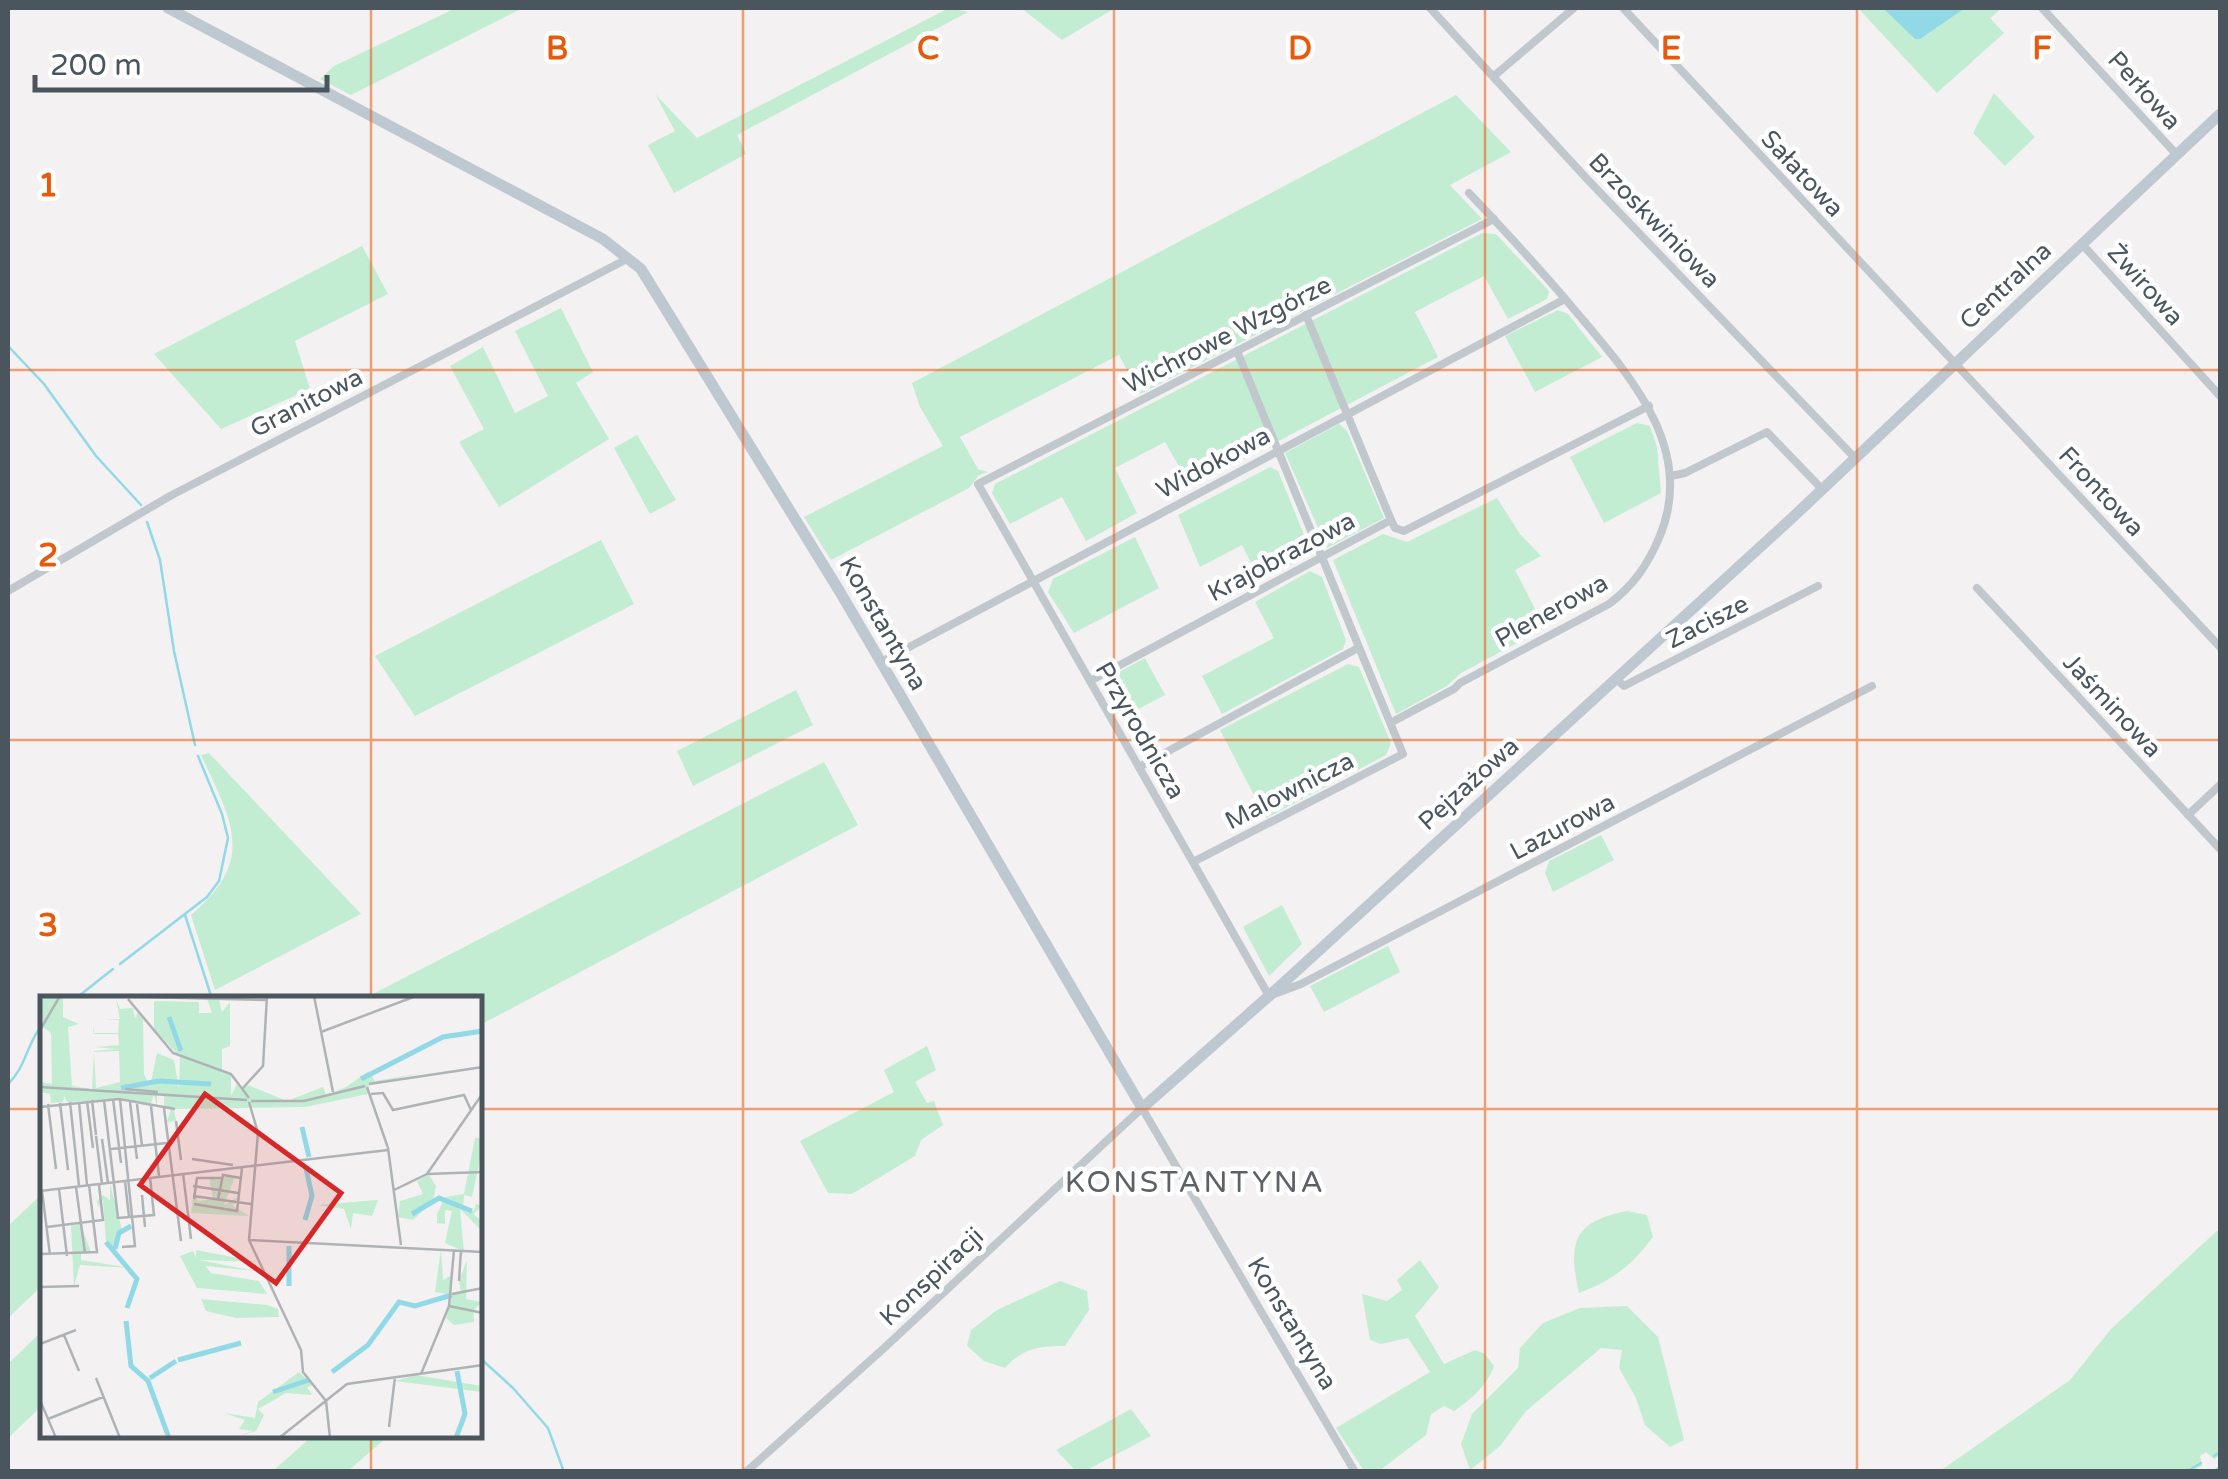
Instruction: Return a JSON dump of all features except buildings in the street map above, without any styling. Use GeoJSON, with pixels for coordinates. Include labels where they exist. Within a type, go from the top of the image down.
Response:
{"type":"FeatureCollection","features":[{"type":"Feature","properties":{"kind":"street","name":"Konstantyna"},"geometry":{"type":"LineString","coordinates":[[168,8],[603,239],[651,282],[881,662],[1354,1472]]}},
{"type":"Feature","properties":{"kind":"street","name":"Brzoskwiniowa"},"geometry":{"type":"LineString","coordinates":[[1430,8],[1855,458]]}},
{"type":"Feature","properties":{"kind":"street"},"geometry":{"type":"LineString","coordinates":[[1494,76],[1574,8]]}},
{"type":"Feature","properties":{"kind":"street","name":"Sałatowa"},"geometry":{"type":"LineString","coordinates":[[1623,8],[1955,362]]}},
{"type":"Feature","properties":{"kind":"street","name":"Perłowa"},"geometry":{"type":"LineString","coordinates":[[2042,8],[2177,155]]}},
{"type":"Feature","properties":{"kind":"street","name":"Centralna"},"geometry":{"type":"LineString","coordinates":[[1822,488],[2220,114]]}},
{"type":"Feature","properties":{"kind":"street","name":"Plenerowa"},"geometry":{"type":"LineString","coordinates":[[1392,722],[1609,604],[1646,567],[1666,522],[1670,476],[1664,442],[1649,406],[1565,298],[1469,194]]}},
{"type":"Feature","properties":{"kind":"street","name":"Wichrowe Wzgórze"},"geometry":{"type":"LineString","coordinates":[[978,484],[1494,219]]}},
{"type":"Feature","properties":{"kind":"street","name":"Żwirowa"},"geometry":{"type":"LineString","coordinates":[[2082,244],[2220,396]]}},
{"type":"Feature","properties":{"kind":"street","name":"Granitowa"},"geometry":{"type":"LineString","coordinates":[[8,591],[170,496],[628,258]]}},
{"type":"Feature","properties":{"kind":"street","name":"Widokowa"},"geometry":{"type":"LineString","coordinates":[[881,662],[1565,298]]}},
{"type":"Feature","properties":{"kind":"street"},"geometry":{"type":"LineString","coordinates":[[1306,315],[1391,520]]}},
{"type":"Feature","properties":{"kind":"street"},"geometry":{"type":"LineString","coordinates":[[1238,351],[1358,648],[1392,722]]}},
{"type":"Feature","properties":{"kind":"street","name":"Frontowa"},"geometry":{"type":"LineString","coordinates":[[1955,362],[2220,647]]}},
{"type":"Feature","properties":{"kind":"street","name":"Krajobrazowa"},"geometry":{"type":"LineString","coordinates":[[1090,682],[1391,520],[1395,528],[1404,531],[1649,406]]}},
{"type":"Feature","properties":{"kind":"street"},"geometry":{"type":"LineString","coordinates":[[1670,476],[1685,473],[1766,432],[1822,488]]}},
{"type":"Feature","properties":{"kind":"street","name":"Przyrodnicza"},"geometry":{"type":"LineString","coordinates":[[978,484],[1269,996]]}},
{"type":"Feature","properties":{"kind":"street","name":"Pejzażowa"},"geometry":{"type":"LineString","coordinates":[[1142,1108],[1822,488]]}},
{"type":"Feature","properties":{"kind":"street","name":"Zacisze"},"geometry":{"type":"LineString","coordinates":[[1616,678],[1624,686],[1818,586]]}},
{"type":"Feature","properties":{"kind":"street","name":"Jaśminowa"},"geometry":{"type":"LineString","coordinates":[[1976,588],[2220,850]]}},
{"type":"Feature","properties":{"kind":"street"},"geometry":{"type":"LineString","coordinates":[[1139,768],[1358,648]]}},
{"type":"Feature","properties":{"kind":"street","name":"Lazurowa"},"geometry":{"type":"LineString","coordinates":[[1269,996],[1301,984],[1872,686]]}},
{"type":"Feature","properties":{"kind":"street","name":"Malownicza"},"geometry":{"type":"LineString","coordinates":[[1193,862],[1403,754],[1392,722]]}},
{"type":"Feature","properties":{"kind":"street"},"geometry":{"type":"LineString","coordinates":[[2188,815],[2220,785]]}},
{"type":"Feature","properties":{"kind":"street","name":"Konspiracji"},"geometry":{"type":"LineString","coordinates":[[746,1472],[1142,1108]]}},
{"type":"Feature","properties":{"kind":"green space"},"geometry":{"type":"Polygon","coordinates":[[[456,8],[523,8],[351,95],[320,79],[334,66],[456,8]]]}},
{"type":"Feature","properties":{"kind":"green space"},"geometry":{"type":"Polygon","coordinates":[[[949,8],[968,12],[737,135],[746,154],[674,193],[648,145],[675,131],[655,94],[697,138],[949,8]]]}},
{"type":"Feature","properties":{"kind":"green space"},"geometry":{"type":"Polygon","coordinates":[[[1021,8],[1115,8],[1062,40],[1021,8]]]}},
{"type":"Feature","properties":{"kind":"green space"},"geometry":{"type":"Polygon","coordinates":[[[1858,8],[2002,8],[1990,18],[2004,33],[1937,93],[1858,8]]]}},
{"type":"Feature","properties":{"kind":"green space"},"geometry":{"type":"Polygon","coordinates":[[[1994,93],[2035,137],[2005,166],[1973,133],[1994,93]]]}},
{"type":"Feature","properties":{"kind":"green space"},"geometry":{"type":"Polygon","coordinates":[[[1456,95],[1511,152],[1450,185],[1482,219],[1140,394],[1119,355],[960,437],[978,469],[988,472],[979,475],[969,488],[831,560],[804,517],[943,446],[920,407],[912,383],[1456,95]]]}},
{"type":"Feature","properties":{"kind":"green space"},"geometry":{"type":"Polygon","coordinates":[[[1482,233],[1496,234],[1549,291],[1547,299],[1508,319],[1484,276],[1415,312],[1438,357],[1191,487],[1165,442],[1115,468],[1137,513],[1086,541],[1062,497],[1010,524],[992,493],[995,484],[1482,233]]]}},
{"type":"Feature","properties":{"kind":"green space"},"geometry":{"type":"Polygon","coordinates":[[[362,246],[388,294],[295,341],[310,389],[221,429],[154,354],[362,246]]]}},
{"type":"Feature","properties":{"kind":"green space"},"geometry":{"type":"Polygon","coordinates":[[[561,308],[593,372],[576,383],[609,439],[499,507],[459,442],[484,429],[450,366],[483,347],[515,413],[548,396],[515,331],[561,308]]]}},
{"type":"Feature","properties":{"kind":"green space"},"geometry":{"type":"Polygon","coordinates":[[[1558,310],[1568,314],[1602,357],[1535,392],[1505,336],[1558,310]]]}},
{"type":"Feature","properties":{"kind":"green space"},"geometry":{"type":"Polygon","coordinates":[[[1637,423],[1650,426],[1657,447],[1661,493],[1604,523],[1570,457],[1637,423]]]}},
{"type":"Feature","properties":{"kind":"green space"},"geometry":{"type":"Polygon","coordinates":[[[1339,424],[1347,431],[1384,518],[1327,548],[1285,453],[1339,424]]]}},
{"type":"Feature","properties":{"kind":"green space"},"geometry":{"type":"Polygon","coordinates":[[[637,435],[676,500],[650,514],[614,448],[637,435]]]}},
{"type":"Feature","properties":{"kind":"green space"},"geometry":{"type":"Polygon","coordinates":[[[1270,467],[1278,471],[1309,547],[1305,558],[1260,580],[1242,545],[1200,567],[1178,515],[1270,467]]]}},
{"type":"Feature","properties":{"kind":"green space"},"geometry":{"type":"Polygon","coordinates":[[[1497,498],[1520,534],[1541,556],[1515,570],[1545,628],[1461,673],[1447,686],[1396,714],[1333,560],[1383,534],[1407,542],[1497,498]]]}},
{"type":"Feature","properties":{"kind":"green space"},"geometry":{"type":"Polygon","coordinates":[[[1135,537],[1159,588],[1074,633],[1048,592],[1053,579],[1135,537]]]}},
{"type":"Feature","properties":{"kind":"green space"},"geometry":{"type":"Polygon","coordinates":[[[601,540],[634,604],[415,716],[375,656],[601,540]]]}},
{"type":"Feature","properties":{"kind":"green space"},"geometry":{"type":"Polygon","coordinates":[[[1310,571],[1322,577],[1346,640],[1343,649],[1222,714],[1202,676],[1274,638],[1255,602],[1310,571]]]}},
{"type":"Feature","properties":{"kind":"green space"},"geometry":{"type":"Polygon","coordinates":[[[1145,658],[1165,695],[1123,717],[1104,688],[1108,678],[1145,658]]]}},
{"type":"Feature","properties":{"kind":"green space"},"geometry":{"type":"Polygon","coordinates":[[[1348,664],[1359,667],[1391,743],[1386,755],[1266,818],[1220,730],[1348,664]]]}},
{"type":"Feature","properties":{"kind":"green space"},"geometry":{"type":"Polygon","coordinates":[[[796,690],[813,725],[693,786],[677,751],[796,690]]]}},
{"type":"Feature","properties":{"kind":"green space"},"geometry":{"type":"Polygon","coordinates":[[[209,753],[361,914],[215,990],[191,915],[211,895],[231,858],[229,821],[201,755],[209,753]]]}},
{"type":"Feature","properties":{"kind":"green space"},"geometry":{"type":"Polygon","coordinates":[[[824,762],[858,825],[482,1024],[482,996],[369,996],[824,762]]]}},
{"type":"Feature","properties":{"kind":"green space"},"geometry":{"type":"Polygon","coordinates":[[[1601,835],[1614,860],[1553,892],[1545,873],[1549,861],[1601,835]]]}},
{"type":"Feature","properties":{"kind":"green space"},"geometry":{"type":"Polygon","coordinates":[[[1282,905],[1302,944],[1269,976],[1243,927],[1282,905]]]}},
{"type":"Feature","properties":{"kind":"green space"},"geometry":{"type":"Polygon","coordinates":[[[1388,946],[1400,972],[1324,1012],[1310,986],[1388,946]]]}},
{"type":"Feature","properties":{"kind":"green space"},"geometry":{"type":"Polygon","coordinates":[[[927,1046],[936,1070],[915,1082],[927,1103],[934,1101],[943,1125],[921,1140],[915,1156],[852,1194],[828,1193],[800,1141],[894,1092],[884,1070],[927,1046]]]}},
{"type":"Feature","properties":{"kind":"green space"},"geometry":{"type":"Polygon","coordinates":[[[40,1196],[40,1288],[8,1318],[8,1226],[40,1196]]]}},
{"type":"Feature","properties":{"kind":"green space"},"geometry":{"type":"Polygon","coordinates":[[[1627,1211],[1647,1215],[1653,1237],[1620,1271],[1579,1293],[1574,1261],[1578,1237],[1595,1221],[1627,1211]]]}},
{"type":"Feature","properties":{"kind":"green space"},"geometry":{"type":"Polygon","coordinates":[[[2220,1228],[2220,1456],[2214,1459],[2206,1452],[2200,1456],[2202,1466],[2192,1471],[1940,1471],[2070,1380],[2111,1329],[2220,1228]]]}},
{"type":"Feature","properties":{"kind":"green space"},"geometry":{"type":"Polygon","coordinates":[[[1420,1260],[1439,1287],[1415,1316],[1444,1364],[1475,1350],[1485,1354],[1494,1366],[1483,1386],[1454,1411],[1444,1406],[1431,1414],[1426,1435],[1379,1471],[1364,1471],[1336,1428],[1430,1372],[1408,1338],[1381,1344],[1370,1340],[1362,1294],[1387,1301],[1402,1290],[1397,1280],[1420,1260]]]}},
{"type":"Feature","properties":{"kind":"green space"},"geometry":{"type":"Polygon","coordinates":[[[1060,1281],[1087,1291],[1089,1310],[1065,1346],[1032,1350],[1005,1368],[984,1361],[967,1346],[971,1330],[997,1310],[1060,1281]]]}},
{"type":"Feature","properties":{"kind":"green space"},"geometry":{"type":"Polygon","coordinates":[[[1627,1306],[1658,1337],[1684,1440],[1670,1447],[1645,1425],[1636,1398],[1619,1368],[1622,1350],[1601,1348],[1526,1411],[1500,1446],[1470,1470],[1461,1444],[1472,1414],[1518,1368],[1520,1348],[1543,1323],[1580,1308],[1627,1306]]]}},
{"type":"Feature","properties":{"kind":"green space"},"geometry":{"type":"Polygon","coordinates":[[[40,1333],[40,1408],[8,1438],[8,1364],[40,1333]]]}},
{"type":"Feature","properties":{"kind":"green space"},"geometry":{"type":"Polygon","coordinates":[[[1131,1409],[1151,1436],[1085,1471],[1076,1471],[1056,1450],[1131,1409]]]}},
{"type":"Feature","properties":{"kind":"green space"},"geometry":{"type":"Polygon","coordinates":[[[308,1439],[385,1439],[348,1471],[273,1471],[308,1439]]]}},
{"type":"Feature","properties":{"kind":"water"},"geometry":{"type":"Polygon","coordinates":[[[1883,8],[1965,8],[1915,39],[1883,8]]]}},
{"type":"Feature","properties":{"kind":"waterway"},"geometry":{"type":"LineString","coordinates":[[8,346],[44,384],[96,456],[141,505]]}},
{"type":"Feature","properties":{"kind":"waterway"},"geometry":{"type":"LineString","coordinates":[[147,522],[160,560],[174,651],[195,745]]}},
{"type":"Feature","properties":{"kind":"waterway"},"geometry":{"type":"LineString","coordinates":[[120,964],[207,897],[219,881],[228,838],[198,756]]}},
{"type":"Feature","properties":{"kind":"waterway"},"geometry":{"type":"LineString","coordinates":[[185,915],[211,996]]}},
{"type":"Feature","properties":{"kind":"waterway"},"geometry":{"type":"LineString","coordinates":[[79,996],[113,969]]}},
{"type":"Feature","properties":{"kind":"waterway"},"geometry":{"type":"LineString","coordinates":[[8,1084],[40,1028]]}},
{"type":"Feature","properties":{"kind":"waterway"},"geometry":{"type":"LineString","coordinates":[[482,1360],[548,1428],[564,1472]]}},
{"type":"Feature","properties":{"kind":"waterway"},"geometry":{"type":"LineString","coordinates":[[2214,1456],[2220,1452]]}},
{"type":"Feature","properties":{"kind":"waterway"},"geometry":{"type":"LineString","coordinates":[[2186,1472],[2201,1463]]}},
{"type":"Feature","properties":{"kind":"waterway"},"geometry":{"type":"LineString","coordinates":[[2213,1472],[2220,1467]]}},
{"type":"Feature","properties":{"kind":"district","name":"KONSTANTYNA"},"geometry":{"type":"Point","coordinates":[1195,1182]}}]}
